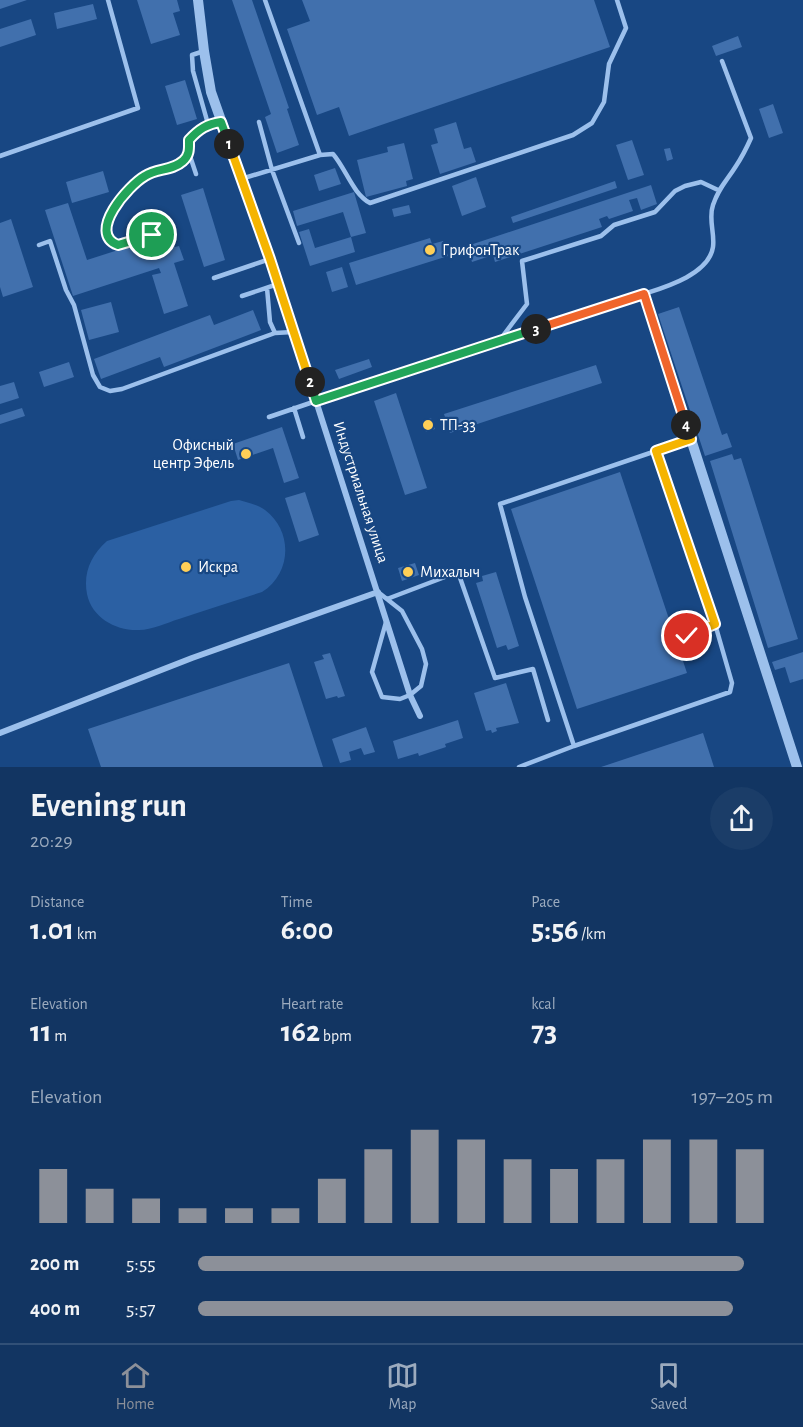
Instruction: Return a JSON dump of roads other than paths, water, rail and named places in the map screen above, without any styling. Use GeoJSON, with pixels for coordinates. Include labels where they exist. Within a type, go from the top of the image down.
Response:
{"type":"FeatureCollection","features":[{"type":"Feature","properties":{"kind":"street","name":"Индустриальная улица"},"geometry":{"type":"LineString","coordinates":[[198,0],[211,92],[270,259],[272,286],[293,332],[410,695],[420,716]]}},
{"type":"Feature","properties":{"kind":"street"},"geometry":{"type":"LineString","coordinates":[[316,401],[644,294],[797,767]]}},
{"type":"Feature","properties":{"kind":"street"},"geometry":{"type":"LineString","coordinates":[[0,733],[192,658],[378,592]]}},
{"type":"Feature","properties":{"kind":"lane"},"geometry":{"type":"LineString","coordinates":[[0,156],[138,108],[108,0]]}},
{"type":"Feature","properties":{"kind":"lane"},"geometry":{"type":"LineString","coordinates":[[265,0],[320,155]]}},
{"type":"Feature","properties":{"kind":"lane"},"geometry":{"type":"LineString","coordinates":[[241,179],[320,155],[333,154],[343,165],[362,199],[370,203],[573,135],[592,123],[604,102],[609,64],[626,28],[617,0]]}},
{"type":"Feature","properties":{"kind":"lane"},"geometry":{"type":"LineString","coordinates":[[204,51],[192,55],[193,71],[208,124]]}},
{"type":"Feature","properties":{"kind":"lane"},"geometry":{"type":"LineString","coordinates":[[644,294],[674,285],[696,271],[710,258],[713,246],[711,212],[718,190],[736,167],[752,138],[722,61]]}},
{"type":"Feature","properties":{"kind":"lane"},"geometry":{"type":"LineString","coordinates":[[196,174],[189,153],[189,140],[198,130],[208,124],[221,122]]}},
{"type":"Feature","properties":{"kind":"lane"},"geometry":{"type":"LineString","coordinates":[[259,122],[272,170],[299,243]]}},
{"type":"Feature","properties":{"kind":"lane"},"geometry":{"type":"LineString","coordinates":[[152,235],[118,245],[113,243],[109,237],[106,226],[127,189],[146,174],[172,168],[184,160],[189,153]]}},
{"type":"Feature","properties":{"kind":"lane"},"geometry":{"type":"LineString","coordinates":[[499,341],[527,304],[522,261],[601,237],[614,225],[655,212],[675,191],[686,186],[701,182],[718,190]]}},
{"type":"Feature","properties":{"kind":"lane"},"geometry":{"type":"LineString","coordinates":[[39,245],[50,241],[66,290],[74,304],[93,375],[100,387],[110,391],[122,389],[275,333],[293,332]]}},
{"type":"Feature","properties":{"kind":"lane"},"geometry":{"type":"LineString","coordinates":[[214,279],[270,259]]}},
{"type":"Feature","properties":{"kind":"lane"},"geometry":{"type":"LineString","coordinates":[[242,296],[272,286],[270,322],[275,333]]}},
{"type":"Feature","properties":{"kind":"lane"},"geometry":{"type":"LineString","coordinates":[[269,417],[316,401]]}},
{"type":"Feature","properties":{"kind":"lane"},"geometry":{"type":"LineString","coordinates":[[294,408],[303,437]]}},
{"type":"Feature","properties":{"kind":"lane"},"geometry":{"type":"LineString","coordinates":[[574,746],[525,597],[501,504],[691,439]]}},
{"type":"Feature","properties":{"kind":"lane"},"geometry":{"type":"LineString","coordinates":[[519,767],[730,692],[732,683],[715,624],[656,451]]}},
{"type":"Feature","properties":{"kind":"lane"},"geometry":{"type":"LineString","coordinates":[[387,599],[458,572],[495,678],[533,669],[548,720]]}},
{"type":"Feature","properties":{"kind":"lane"},"geometry":{"type":"LineString","coordinates":[[378,592],[402,611],[422,649],[426,664],[421,686],[410,695],[400,699],[382,697],[372,672],[387,619]]}},
{"type":"Feature","properties":{"kind":"lane"},"geometry":{"type":"LineString","coordinates":[[687,636],[715,624]]}},
{"type":"Feature","properties":{"kind":"lane"},"geometry":{"type":"LineString","coordinates":[[541,759],[543,767]]}},
{"type":"Feature","properties":{"kind":"place","name":"ГрифонТрак"},"geometry":{"type":"Point","coordinates":[430,250]}},
{"type":"Feature","properties":{"kind":"place","name":"ТП-33"},"geometry":{"type":"Point","coordinates":[428,425]}},
{"type":"Feature","properties":{"kind":"place","name":"Офисный центр Эфель"},"geometry":{"type":"Point","coordinates":[246,454]}},
{"type":"Feature","properties":{"kind":"place","name":"Искра"},"geometry":{"type":"Point","coordinates":[186,567]}},
{"type":"Feature","properties":{"kind":"place","name":"Михалыч"},"geometry":{"type":"Point","coordinates":[408,572]}}]}
